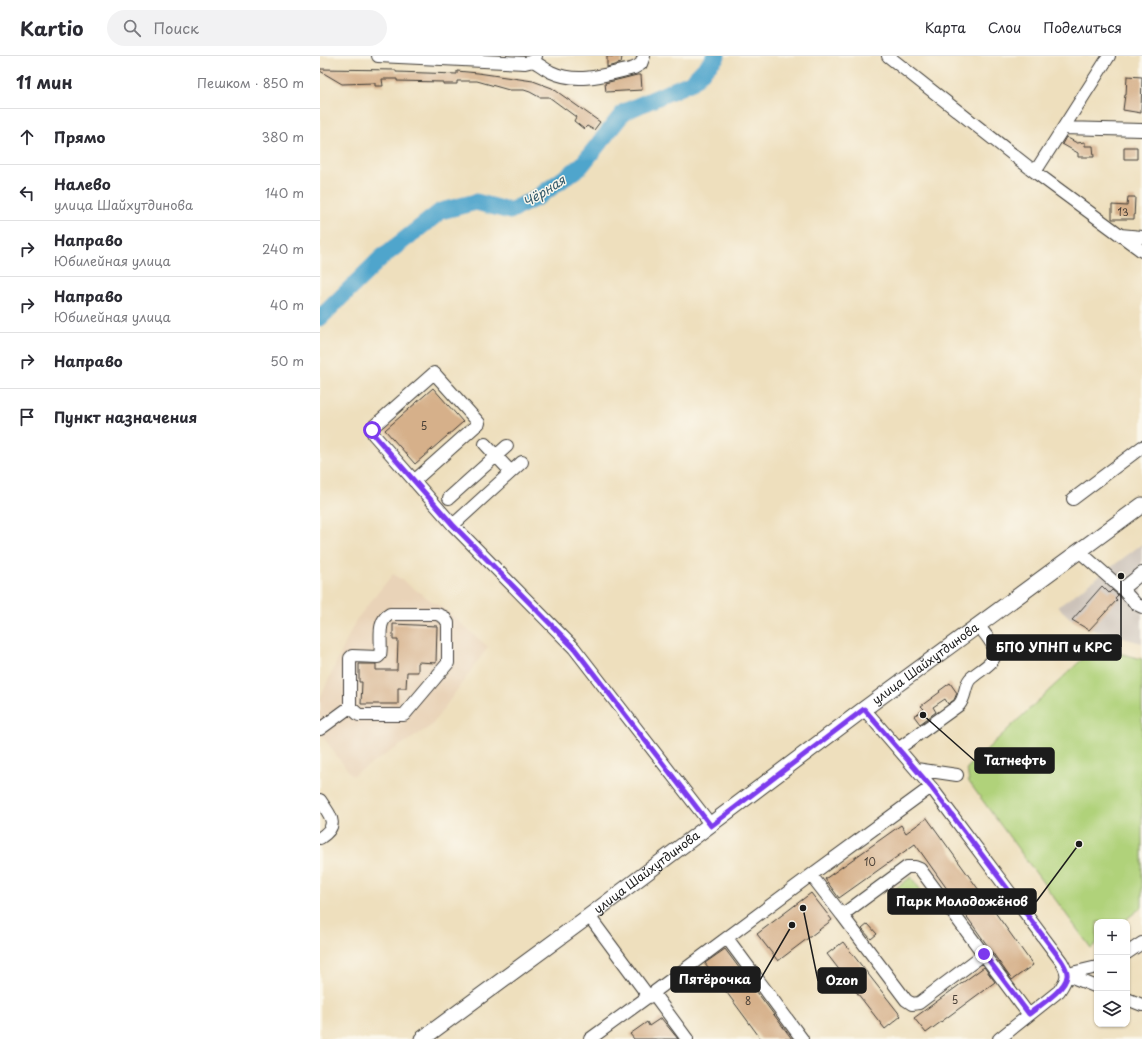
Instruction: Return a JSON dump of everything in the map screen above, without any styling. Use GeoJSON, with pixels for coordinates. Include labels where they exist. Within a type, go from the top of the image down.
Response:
{"type":"FeatureCollection","features":[{"type":"Feature","properties":{"kind":"main road","name":"улица Шайхутдинова"},"geometry":{"type":"LineString","coordinates":[[422,1039],[711,826],[864,709],[1142,506]]}},
{"type":"Feature","properties":{"kind":"street"},"geometry":{"type":"LineString","coordinates":[[378,56],[531,60],[558,75],[576,78],[589,78],[634,68],[641,64],[644,56]]}},
{"type":"Feature","properties":{"kind":"street"},"geometry":{"type":"LineString","coordinates":[[888,56],[1035,172],[1142,251]]}},
{"type":"Feature","properties":{"kind":"street"},"geometry":{"type":"LineString","coordinates":[[1035,172],[1109,56]]}},
{"type":"Feature","properties":{"kind":"street"},"geometry":{"type":"LineString","coordinates":[[1063,128],[1142,130]]}},
{"type":"Feature","properties":{"kind":"street"},"geometry":{"type":"LineString","coordinates":[[1120,235],[1142,237]]}},
{"type":"Feature","properties":{"kind":"street"},"geometry":{"type":"LineString","coordinates":[[414,481],[481,421],[437,371],[374,426],[372,430],[374,435],[414,481],[453,525],[577,652],[711,826]]}},
{"type":"Feature","properties":{"kind":"street"},"geometry":{"type":"LineString","coordinates":[[485,444],[511,472]]}},
{"type":"Feature","properties":{"kind":"street"},"geometry":{"type":"LineString","coordinates":[[449,498],[507,446]]}},
{"type":"Feature","properties":{"kind":"street"},"geometry":{"type":"LineString","coordinates":[[1072,499],[1142,447]]}},
{"type":"Feature","properties":{"kind":"street"},"geometry":{"type":"LineString","coordinates":[[453,525],[522,462]]}},
{"type":"Feature","properties":{"kind":"street"},"geometry":{"type":"LineString","coordinates":[[1079,551],[1122,589],[1136,604],[1142,607]]}},
{"type":"Feature","properties":{"kind":"street"},"geometry":{"type":"LineString","coordinates":[[1122,589],[1142,573]]}},
{"type":"Feature","properties":{"kind":"street"},"geometry":{"type":"LineString","coordinates":[[437,614],[444,617],[448,623],[448,663],[407,713],[401,716],[363,716],[356,714],[350,707],[350,658],[352,656],[380,656],[382,625],[387,615],[437,614]]}},
{"type":"Feature","properties":{"kind":"street"},"geometry":{"type":"LineString","coordinates":[[898,749],[959,705],[963,700],[967,684],[970,679],[992,662],[994,654],[992,642],[978,625]]}},
{"type":"Feature","properties":{"kind":"street"},"geometry":{"type":"LineString","coordinates":[[320,729],[350,707]]}},
{"type":"Feature","properties":{"kind":"street"},"geometry":{"type":"LineString","coordinates":[[864,709],[931,787],[1066,968],[1067,975],[1059,991],[1029,1014],[1006,1037]]}},
{"type":"Feature","properties":{"kind":"street"},"geometry":{"type":"LineString","coordinates":[[916,770],[957,775]]}},
{"type":"Feature","properties":{"kind":"street"},"geometry":{"type":"LineString","coordinates":[[598,1037],[811,874],[931,787]]}},
{"type":"Feature","properties":{"kind":"street"},"geometry":{"type":"LineString","coordinates":[[320,800],[330,815],[332,828],[329,833],[320,838]]}},
{"type":"Feature","properties":{"kind":"street"},"geometry":{"type":"LineString","coordinates":[[842,915],[907,867],[915,867],[923,872],[1029,1014]]}},
{"type":"Feature","properties":{"kind":"street"},"geometry":{"type":"LineString","coordinates":[[811,874],[906,1000],[912,1004],[919,1003],[984,954]]}},
{"type":"Feature","properties":{"kind":"street"},"geometry":{"type":"LineString","coordinates":[[589,916],[687,1039]]}},
{"type":"Feature","properties":{"kind":"street"},"geometry":{"type":"LineString","coordinates":[[727,938],[802,1039]]}},
{"type":"Feature","properties":{"kind":"street"},"geometry":{"type":"LineString","coordinates":[[1130,951],[1142,943]]}},
{"type":"Feature","properties":{"kind":"street"},"geometry":{"type":"LineString","coordinates":[[1067,975],[1094,968]]}},
{"type":"Feature","properties":{"kind":"street"},"geometry":{"type":"LineString","coordinates":[[1067,975],[1094,986]]}},
{"type":"Feature","properties":{"kind":"street"},"geometry":{"type":"LineString","coordinates":[[1130,1000],[1142,1005]]}},
{"type":"Feature","properties":{"kind":"shaded area"},"geometry":{"type":"Polygon","coordinates":[[[1142,544],[1142,643],[1089,629],[1070,618],[1058,607],[1142,544]]]}},
{"type":"Feature","properties":{"kind":"shaded area"},"geometry":{"type":"Polygon","coordinates":[[[393,574],[449,613],[488,647],[431,726],[352,776],[320,733],[320,698],[356,620],[393,574]]]}},
{"type":"Feature","properties":{"kind":"green space"},"geometry":{"type":"Polygon","coordinates":[[[1095,647],[1142,659],[1142,907],[1127,919],[1094,919],[1094,946],[1091,948],[969,782],[967,768],[1095,647]]]}},
{"type":"Feature","properties":{"kind":"green space"},"geometry":{"type":"Polygon","coordinates":[[[911,877],[926,897],[906,912],[891,892],[911,877]]]}},
{"type":"Feature","properties":{"kind":"building"},"geometry":{"type":"Polygon","coordinates":[[[607,56],[622,57],[621,63],[607,67],[607,56]]]}},
{"type":"Feature","properties":{"kind":"building"},"geometry":{"type":"Polygon","coordinates":[[[320,69],[396,70],[396,72],[457,74],[457,71],[533,81],[552,88],[600,122],[594,130],[587,126],[584,129],[574,121],[576,117],[549,97],[539,97],[524,90],[509,90],[477,81],[457,81],[457,84],[443,84],[443,82],[397,81],[397,79],[382,79],[383,86],[375,86],[375,83],[342,84],[320,71],[320,69]]]}},
{"type":"Feature","properties":{"kind":"building"},"geometry":{"type":"Polygon","coordinates":[[[641,75],[642,90],[606,92],[605,83],[641,75]]]}},
{"type":"Feature","properties":{"kind":"building"},"geometry":{"type":"Polygon","coordinates":[[[1127,76],[1142,77],[1141,113],[1123,110],[1126,95],[1127,76]]]}},
{"type":"Feature","properties":{"kind":"building"},"geometry":{"type":"Polygon","coordinates":[[[1066,137],[1077,143],[1085,142],[1085,146],[1093,146],[1094,157],[1078,157],[1078,153],[1062,144],[1066,137]]]}},
{"type":"Feature","properties":{"kind":"building"},"geometry":{"type":"Polygon","coordinates":[[[1124,147],[1137,147],[1137,159],[1124,159],[1124,147]]]}},
{"type":"Feature","properties":{"kind":"building"},"geometry":{"type":"Polygon","coordinates":[[[1128,197],[1135,197],[1134,219],[1112,219],[1112,205],[1127,206],[1128,197]]]}},
{"type":"Feature","properties":{"kind":"building"},"geometry":{"type":"Polygon","coordinates":[[[433,388],[463,422],[415,464],[385,430],[433,388]]]}},
{"type":"Feature","properties":{"kind":"building"},"geometry":{"type":"Polygon","coordinates":[[[1102,586],[1109,593],[1112,590],[1117,594],[1118,595],[1115,598],[1117,600],[1089,630],[1072,620],[1102,586]]]}},
{"type":"Feature","properties":{"kind":"building"},"geometry":{"type":"Polygon","coordinates":[[[393,624],[437,626],[436,663],[418,662],[418,672],[407,672],[406,688],[398,688],[398,704],[361,704],[362,682],[359,682],[359,664],[376,664],[376,670],[397,670],[398,640],[393,640],[393,624]]]}},
{"type":"Feature","properties":{"kind":"building"},"geometry":{"type":"Polygon","coordinates":[[[950,683],[957,693],[954,700],[948,704],[945,699],[933,707],[936,712],[920,724],[914,716],[924,709],[921,706],[950,683]]]}},
{"type":"Feature","properties":{"kind":"building"},"geometry":{"type":"Polygon","coordinates":[[[927,818],[1033,965],[1012,980],[915,844],[839,898],[825,879],[901,825],[906,833],[927,818]]]}},
{"type":"Feature","properties":{"kind":"building"},"geometry":{"type":"Polygon","coordinates":[[[811,893],[832,920],[778,961],[757,934],[811,893]]]}},
{"type":"Feature","properties":{"kind":"building"},"geometry":{"type":"Polygon","coordinates":[[[868,924],[877,934],[871,939],[862,929],[868,924]]]}},
{"type":"Feature","properties":{"kind":"building"},"geometry":{"type":"Polygon","coordinates":[[[843,942],[901,1016],[885,1029],[827,954],[843,942]]]}},
{"type":"Feature","properties":{"kind":"building"},"geometry":{"type":"Polygon","coordinates":[[[725,949],[792,1039],[761,1039],[705,963],[725,949]]]}},
{"type":"Feature","properties":{"kind":"building"},"geometry":{"type":"Polygon","coordinates":[[[984,967],[995,982],[926,1033],[914,1018],[984,967]]]}},
{"type":"Feature","properties":{"kind":"building"},"geometry":{"type":"Polygon","coordinates":[[[661,1018],[678,1039],[634,1039],[630,1034],[647,1022],[649,1026],[661,1018]]]}},
{"type":"Feature","properties":{"kind":"waterway","name":"Чёрная"},"geometry":{"type":"LineString","coordinates":[[320,318],[381,258],[441,211],[476,202],[510,211],[538,197],[581,166],[624,112],[692,82],[717,56]]}},
{"type":"Feature","properties":{"kind":"place","name":"БПО УПНП и КРС"},"geometry":{"type":"Point","coordinates":[1121,576]}},
{"type":"Feature","properties":{"kind":"place","name":"Татнефть"},"geometry":{"type":"Point","coordinates":[923,715]}},
{"type":"Feature","properties":{"kind":"place","name":"Парк Молодожёнов"},"geometry":{"type":"Point","coordinates":[1079,844]}},
{"type":"Feature","properties":{"kind":"place","name":"Ozon"},"geometry":{"type":"Point","coordinates":[803,908]}},
{"type":"Feature","properties":{"kind":"place","name":"Пятёрочка"},"geometry":{"type":"Point","coordinates":[792,925]}},
{"type":"Feature","properties":{"kind":"route"},"geometry":{"type":"LineString","coordinates":[[372,430],[374,435],[453,525],[580,655],[711,826],[864,709],[931,787],[1061,960],[1066,968],[1067,975],[1059,991],[1029,1014],[984,954]]}}]}
